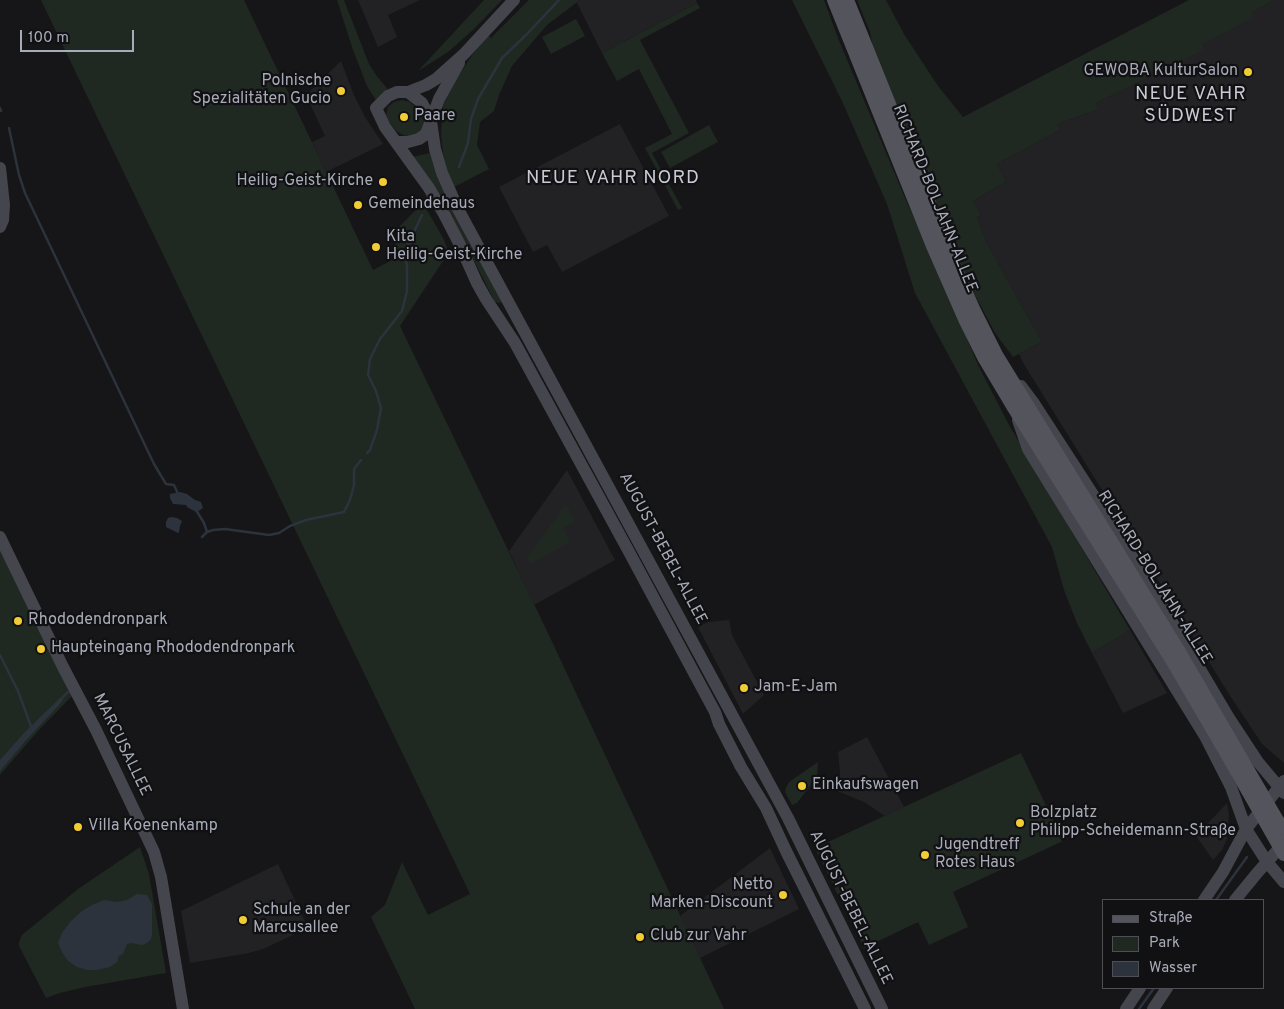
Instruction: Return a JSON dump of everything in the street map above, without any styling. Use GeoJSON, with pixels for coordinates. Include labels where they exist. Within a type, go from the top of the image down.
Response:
{"type":"FeatureCollection","features":[{"type":"Feature","properties":{"kind":"main road","name":"RICHARD-BOLJAHN-ALLEE"},"geometry":{"type":"LineString","coordinates":[[834,0],[933,246],[985,359],[1013,406],[1175,655]]}},
{"type":"Feature","properties":{"kind":"main road","name":"RICHARD-BOLJAHN-ALLEE"},"geometry":{"type":"LineString","coordinates":[[847,0],[956,270],[996,355],[1278,828],[1284,854]]}},
{"type":"Feature","properties":{"kind":"street"},"geometry":{"type":"LineString","coordinates":[[408,92],[436,78],[464,54],[514,0]]}},
{"type":"Feature","properties":{"kind":"street"},"geometry":{"type":"LineString","coordinates":[[397,142],[419,139],[426,134],[439,99],[464,54]]}},
{"type":"Feature","properties":{"kind":"street","name":"AUGUST-BEBEL-ALLEE"},"geometry":{"type":"LineString","coordinates":[[865,1009],[762,800],[741,767],[719,724],[715,712],[624,542],[515,343],[486,299],[444,214],[429,188],[386,127],[376,108],[388,96],[397,92],[408,92],[422,103],[432,121],[435,149],[442,173],[458,209],[788,818],[882,1009]]}},
{"type":"Feature","properties":{"kind":"street"},"geometry":{"type":"LineString","coordinates":[[0,168],[4,205],[3,220],[0,227]]}},
{"type":"Feature","properties":{"kind":"street","name":"RICHARD-BOLJAHN-ALLEE"},"geometry":{"type":"LineString","coordinates":[[996,355],[1034,402],[1150,585],[1229,718],[1258,762],[1282,787]]}},
{"type":"Feature","properties":{"kind":"street","name":"RICHARD-BOLJAHN-ALLEE"},"geometry":{"type":"LineString","coordinates":[[1013,406],[1028,449],[1205,736],[1231,787],[1246,829],[1267,862],[1284,882]]}},
{"type":"Feature","properties":{"kind":"street","name":"MARCUSALLEE"},"geometry":{"type":"LineString","coordinates":[[0,537],[154,852],[162,887],[183,1009]]}},
{"type":"Feature","properties":{"kind":"street"},"geometry":{"type":"LineString","coordinates":[[1205,899],[1223,872],[1246,829],[1282,787]]}},
{"type":"Feature","properties":{"kind":"street"},"geometry":{"type":"LineString","coordinates":[[1236,899],[1284,843]]}},
{"type":"Feature","properties":{"kind":"street"},"geometry":{"type":"LineString","coordinates":[[1126,1009],[1139,989]]}},
{"type":"Feature","properties":{"kind":"street"},"geometry":{"type":"LineString","coordinates":[[1153,1009],[1167,989]]}},
{"type":"Feature","properties":{"kind":"shaded area"},"geometry":{"type":"Polygon","coordinates":[[[358,0],[420,0],[388,15],[397,37],[378,47],[358,0]]]}},
{"type":"Feature","properties":{"kind":"shaded area"},"geometry":{"type":"Polygon","coordinates":[[[580,0],[696,0],[697,3],[602,53],[577,3],[580,0]]]}},
{"type":"Feature","properties":{"kind":"shaded area"},"geometry":{"type":"Polygon","coordinates":[[[1274,0],[1284,0],[1284,762],[1262,744],[1227,691],[1025,366],[1019,354],[1042,342],[986,241],[977,217],[981,215],[973,201],[1006,182],[997,164],[1060,130],[1058,124],[1099,109],[1096,103],[1203,50],[1201,44],[1252,19],[1252,12],[1274,0]]]}},
{"type":"Feature","properties":{"kind":"shaded area"},"geometry":{"type":"Polygon","coordinates":[[[341,61],[365,117],[383,144],[326,172],[312,142],[325,136],[306,95],[341,61]]]}},
{"type":"Feature","properties":{"kind":"shaded area"},"geometry":{"type":"Polygon","coordinates":[[[620,124],[669,216],[562,272],[547,245],[533,252],[499,187],[620,124]]]}},
{"type":"Feature","properties":{"kind":"shaded area"},"geometry":{"type":"Polygon","coordinates":[[[567,470],[615,560],[534,605],[509,551],[567,470]]]}},
{"type":"Feature","properties":{"kind":"shaded area"},"geometry":{"type":"Polygon","coordinates":[[[729,620],[732,635],[764,695],[743,714],[698,627],[708,622],[729,620]]]}},
{"type":"Feature","properties":{"kind":"shaded area"},"geometry":{"type":"Polygon","coordinates":[[[1130,630],[1167,693],[1123,713],[1092,653],[1130,630]]]}},
{"type":"Feature","properties":{"kind":"shaded area"},"geometry":{"type":"Polygon","coordinates":[[[867,737],[904,807],[885,816],[864,802],[837,791],[840,772],[838,752],[867,737]]]}},
{"type":"Feature","properties":{"kind":"shaded area"},"geometry":{"type":"Polygon","coordinates":[[[1227,803],[1229,815],[1227,839],[1222,850],[1213,860],[1196,836],[1227,803]]]}},
{"type":"Feature","properties":{"kind":"shaded area"},"geometry":{"type":"Polygon","coordinates":[[[770,848],[799,909],[700,958],[680,916],[770,848]]]}},
{"type":"Feature","properties":{"kind":"shaded area","name":"Schule an der Marcusallee"},"geometry":{"type":"Polygon","coordinates":[[[278,864],[308,928],[263,949],[190,963],[181,911],[278,864]]]}},
{"type":"Feature","properties":{"kind":"green space"},"geometry":{"type":"Polygon","coordinates":[[[41,0],[244,0],[373,270],[394,259],[397,229],[423,203],[449,252],[400,326],[547,631],[724,1009],[415,1009],[371,917],[385,905],[402,862],[428,915],[470,894],[41,0]]]}},
{"type":"Feature","properties":{"kind":"green space"},"geometry":{"type":"Polygon","coordinates":[[[337,0],[344,0],[369,64],[390,92],[377,102],[367,86],[337,0]]]}},
{"type":"Feature","properties":{"kind":"green space"},"geometry":{"type":"Polygon","coordinates":[[[484,0],[502,0],[448,52],[418,71],[484,0]]]}},
{"type":"Feature","properties":{"kind":"green space"},"geometry":{"type":"Polygon","coordinates":[[[529,0],[580,0],[547,25],[512,66],[494,111],[480,122],[477,145],[489,169],[454,187],[447,171],[443,153],[441,134],[443,105],[472,55],[488,35],[491,38],[529,0]]]}},
{"type":"Feature","properties":{"kind":"green space"},"geometry":{"type":"Polygon","coordinates":[[[792,0],[824,0],[908,205],[930,250],[978,365],[1009,425],[1130,630],[1092,653],[1077,623],[1064,590],[1052,547],[915,293],[887,204],[842,101],[792,0]]]}},
{"type":"Feature","properties":{"kind":"green space"},"geometry":{"type":"Polygon","coordinates":[[[857,0],[886,0],[904,34],[938,86],[963,117],[1189,0],[1274,0],[1252,12],[1252,19],[1202,44],[1204,50],[1096,103],[1099,109],[1058,124],[1060,130],[997,164],[1006,182],[973,201],[981,215],[977,217],[986,241],[1042,342],[1013,357],[995,333],[965,276],[874,55],[870,32],[857,0]]]}},
{"type":"Feature","properties":{"kind":"green space"},"geometry":{"type":"Polygon","coordinates":[[[697,3],[700,8],[640,40],[689,133],[652,153],[682,208],[678,210],[645,148],[672,134],[639,69],[617,81],[602,53],[697,3]]]}},
{"type":"Feature","properties":{"kind":"green space"},"geometry":{"type":"Polygon","coordinates":[[[576,19],[585,36],[551,54],[542,37],[576,19]]]}},
{"type":"Feature","properties":{"kind":"green space"},"geometry":{"type":"Polygon","coordinates":[[[402,100],[410,102],[417,109],[425,126],[423,132],[411,137],[403,135],[396,131],[390,123],[386,115],[388,107],[394,102],[402,100]]]}},
{"type":"Feature","properties":{"kind":"green space"},"geometry":{"type":"Polygon","coordinates":[[[709,125],[718,142],[670,168],[661,152],[709,125]]]}},
{"type":"Feature","properties":{"kind":"green space"},"geometry":{"type":"Polygon","coordinates":[[[430,153],[437,177],[502,301],[500,303],[495,302],[463,239],[412,157],[430,153]]]}},
{"type":"Feature","properties":{"kind":"green space"},"geometry":{"type":"Polygon","coordinates":[[[566,504],[575,522],[563,528],[570,542],[530,564],[527,558],[566,504]]]}},
{"type":"Feature","properties":{"kind":"green space","name":"Rhododendronpark"},"geometry":{"type":"Polygon","coordinates":[[[0,546],[72,696],[38,731],[0,775],[0,546]]]}},
{"type":"Feature","properties":{"kind":"green space"},"geometry":{"type":"Polygon","coordinates":[[[1021,753],[1063,841],[953,892],[968,927],[929,945],[918,922],[864,948],[815,848],[1021,753]]]}},
{"type":"Feature","properties":{"kind":"green space"},"geometry":{"type":"Polygon","coordinates":[[[818,762],[817,777],[797,803],[792,805],[785,792],[789,782],[818,762]]]}},
{"type":"Feature","properties":{"kind":"green space"},"geometry":{"type":"Polygon","coordinates":[[[140,847],[149,874],[166,973],[85,987],[46,998],[19,946],[22,935],[78,889],[140,847]]]}},
{"type":"Feature","properties":{"kind":"water"},"geometry":{"type":"Polygon","coordinates":[[[180,492],[201,502],[203,508],[197,512],[186,505],[173,504],[170,494],[180,492]]]}},
{"type":"Feature","properties":{"kind":"water"},"geometry":{"type":"Polygon","coordinates":[[[171,517],[182,521],[178,533],[166,527],[168,518],[171,517]]]}},
{"type":"Feature","properties":{"kind":"water"},"geometry":{"type":"Polygon","coordinates":[[[60,698],[63,700],[60,704],[0,771],[0,760],[25,732],[60,698]]]}},
{"type":"Feature","properties":{"kind":"water"},"geometry":{"type":"Polygon","coordinates":[[[137,894],[147,895],[152,904],[152,934],[151,939],[147,943],[142,945],[127,944],[123,954],[110,967],[87,970],[77,967],[68,961],[58,943],[62,933],[71,921],[82,911],[104,900],[117,902],[127,900],[137,894]]]}},
{"type":"Feature","properties":{"kind":"waterway"},"geometry":{"type":"LineString","coordinates":[[459,167],[468,143],[471,119],[478,99],[502,58],[559,0]]}},
{"type":"Feature","properties":{"kind":"waterway"},"geometry":{"type":"LineString","coordinates":[[9,128],[19,175],[25,193],[154,464],[166,484],[174,485],[178,494]]}},
{"type":"Feature","properties":{"kind":"waterway"},"geometry":{"type":"LineString","coordinates":[[367,453],[370,450],[377,430],[381,408],[376,391],[368,375],[370,359],[380,339],[402,311],[407,291],[405,251],[422,215]]}},
{"type":"Feature","properties":{"kind":"waterway"},"geometry":{"type":"LineString","coordinates":[[202,537],[207,532],[225,529],[269,535],[279,533],[290,526],[306,520],[344,512],[354,485],[354,469],[361,460]]}},
{"type":"Feature","properties":{"kind":"waterway"},"geometry":{"type":"LineString","coordinates":[[196,510],[207,532]]}},
{"type":"Feature","properties":{"kind":"waterway"},"geometry":{"type":"LineString","coordinates":[[0,655],[18,691],[32,729]]}},
{"type":"Feature","properties":{"kind":"waterway"},"geometry":{"type":"LineString","coordinates":[[60,700],[68,692]]}},
{"type":"Feature","properties":{"kind":"waterway"},"geometry":{"type":"LineString","coordinates":[[1217,899],[1247,857]]}},
{"type":"Feature","properties":{"kind":"waterway"},"geometry":{"type":"LineString","coordinates":[[1139,1009],[1153,989]]}},
{"type":"Feature","properties":{"kind":"place","name":"GEWOBA KulturSalon"},"geometry":{"type":"Point","coordinates":[1248,72]}},
{"type":"Feature","properties":{"kind":"place","name":"Polnische Spezialitäten Gucio"},"geometry":{"type":"Point","coordinates":[341,91]}},
{"type":"Feature","properties":{"kind":"place","name":"Paare"},"geometry":{"type":"Point","coordinates":[404,117]}},
{"type":"Feature","properties":{"kind":"place","name":"Heilig-Geist-Kirche"},"geometry":{"type":"Point","coordinates":[383,182]}},
{"type":"Feature","properties":{"kind":"place","name":"Gemeindehaus"},"geometry":{"type":"Point","coordinates":[358,205]}},
{"type":"Feature","properties":{"kind":"place","name":"Kita Heilig-Geist-Kirche"},"geometry":{"type":"Point","coordinates":[376,247]}},
{"type":"Feature","properties":{"kind":"place","name":"Rhododendronpark"},"geometry":{"type":"Point","coordinates":[18,621]}},
{"type":"Feature","properties":{"kind":"place","name":"Haupteingang Rhododendronpark"},"geometry":{"type":"Point","coordinates":[41,649]}},
{"type":"Feature","properties":{"kind":"place","name":"Jam-E-Jam"},"geometry":{"type":"Point","coordinates":[744,688]}},
{"type":"Feature","properties":{"kind":"place","name":"Einkaufswagen"},"geometry":{"type":"Point","coordinates":[802,786]}},
{"type":"Feature","properties":{"kind":"place","name":"Bolzplatz Philipp-Scheidemann-Straße"},"geometry":{"type":"Point","coordinates":[1020,823]}},
{"type":"Feature","properties":{"kind":"place","name":"Villa Koenenkamp"},"geometry":{"type":"Point","coordinates":[78,827]}},
{"type":"Feature","properties":{"kind":"place","name":"Jugendtreff Rotes Haus"},"geometry":{"type":"Point","coordinates":[925,855]}},
{"type":"Feature","properties":{"kind":"place","name":"Netto Marken-Discount"},"geometry":{"type":"Point","coordinates":[783,895]}},
{"type":"Feature","properties":{"kind":"place","name":"Schule an der Marcusallee"},"geometry":{"type":"Point","coordinates":[243,920]}},
{"type":"Feature","properties":{"kind":"place","name":"Club zur Vahr"},"geometry":{"type":"Point","coordinates":[640,937]}},
{"type":"Feature","properties":{"kind":"district","name":"NEUE VAHR SÜDWEST"},"geometry":{"type":"Point","coordinates":[1191,106]}},
{"type":"Feature","properties":{"kind":"district","name":"NEUE VAHR NORD"},"geometry":{"type":"Point","coordinates":[613,179]}}]}
